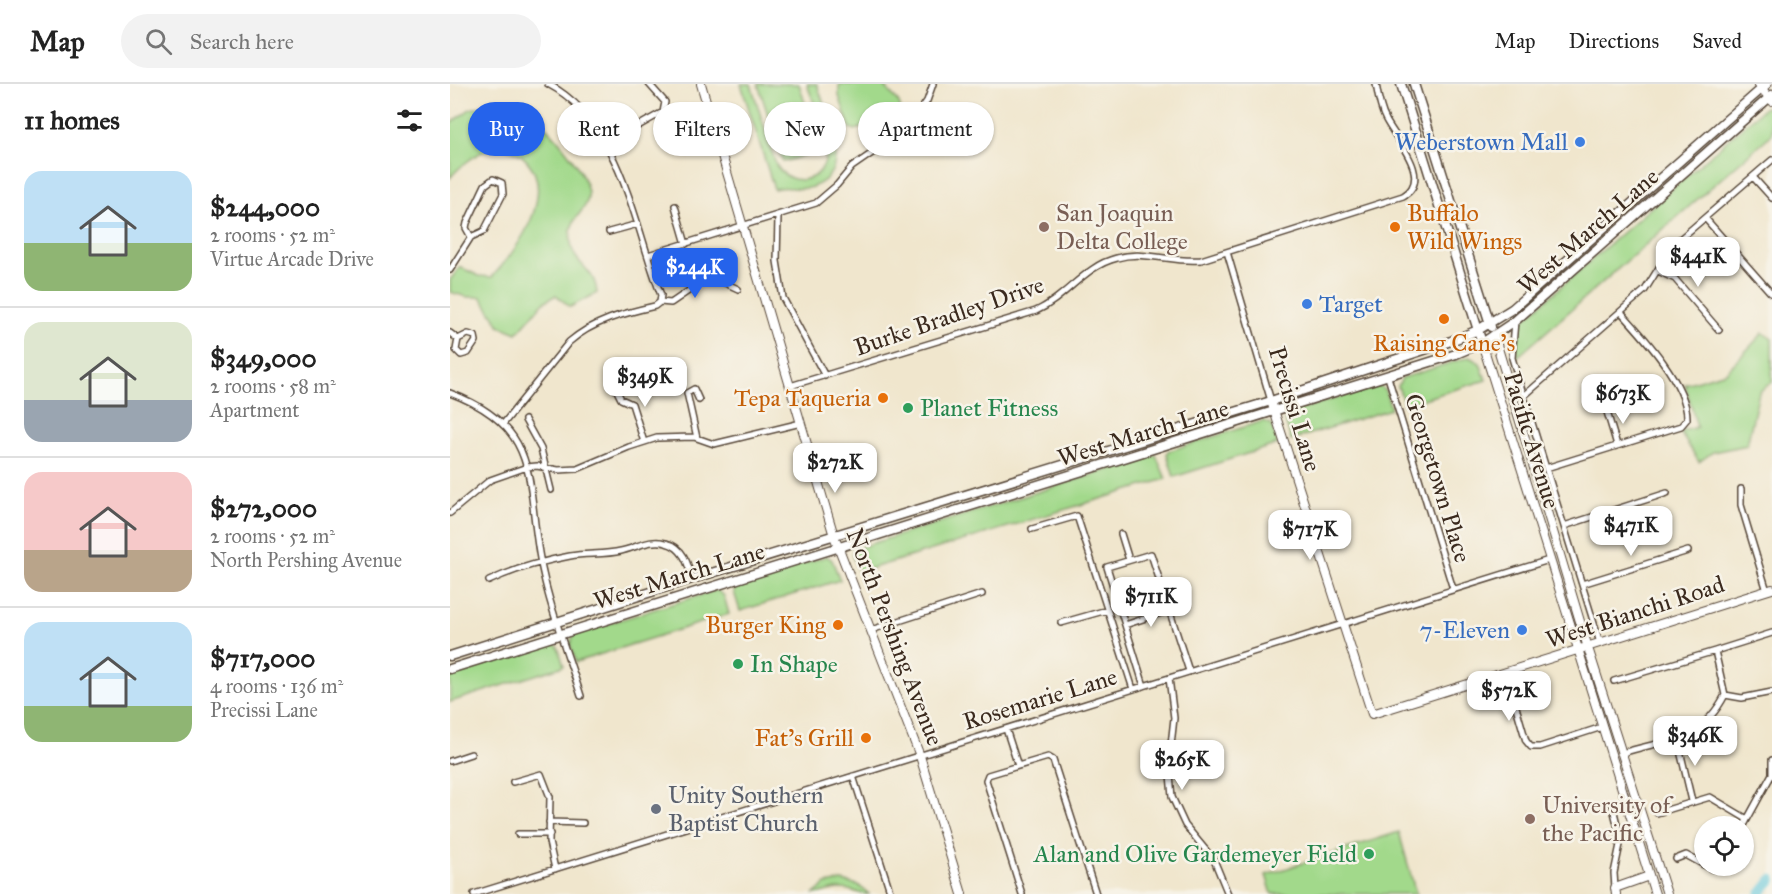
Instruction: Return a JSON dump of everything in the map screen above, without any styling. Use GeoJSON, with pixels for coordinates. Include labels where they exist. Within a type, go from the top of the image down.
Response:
{"type":"FeatureCollection","features":[{"type":"Feature","properties":{"kind":"main road","name":"North Pershing Avenue"},"geometry":{"type":"LineString","coordinates":[[700,84],[834,536],[920,756],[962,894]]}},
{"type":"Feature","properties":{"kind":"main road","name":"Pacific Avenue"},"geometry":{"type":"LineString","coordinates":[[1401,84],[1655,894]]}},
{"type":"Feature","properties":{"kind":"main road"},"geometry":{"type":"LineString","coordinates":[[1414,84],[1490,322],[1588,648],[1666,894]]}},
{"type":"Feature","properties":{"kind":"main road","name":"West March Lane"},"geometry":{"type":"LineString","coordinates":[[450,656],[692,579],[1272,401],[1385,365],[1478,330],[1512,309],[1762,86]]}},
{"type":"Feature","properties":{"kind":"main road"},"geometry":{"type":"LineString","coordinates":[[1762,86],[1771,97]]}},
{"type":"Feature","properties":{"kind":"main road","name":"West March Lane"},"geometry":{"type":"LineString","coordinates":[[450,669],[1388,377],[1482,343],[1515,321],[1771,97]]}},
{"type":"Feature","properties":{"kind":"main road","name":"Precissi Lane"},"geometry":{"type":"LineString","coordinates":[[1272,401],[1372,714]]}},
{"type":"Feature","properties":{"kind":"main road"},"geometry":{"type":"LineString","coordinates":[[1549,560],[1555,562],[1568,581]]}},
{"type":"Feature","properties":{"kind":"main road","name":"West Bianchi Road"},"geometry":{"type":"LineString","coordinates":[[1372,714],[1769,590]]}},
{"type":"Feature","properties":{"kind":"main road"},"geometry":{"type":"LineString","coordinates":[[1602,727],[1613,749],[1622,753]]}},
{"type":"Feature","properties":{"kind":"main road"},"geometry":{"type":"LineString","coordinates":[[1616,891],[1649,876],[1656,880],[1666,894]]}},
{"type":"Feature","properties":{"kind":"street"},"geometry":{"type":"LineString","coordinates":[[548,84],[571,102]]}},
{"type":"Feature","properties":{"kind":"street"},"geometry":{"type":"LineString","coordinates":[[641,124],[663,112],[665,102],[649,84]]}},
{"type":"Feature","properties":{"kind":"street"},"geometry":{"type":"LineString","coordinates":[[648,255],[778,216],[820,200],[852,167],[898,137],[917,117],[933,84]]}},
{"type":"Feature","properties":{"kind":"street","name":"Burke Bradley Drive"},"geometry":{"type":"LineString","coordinates":[[790,386],[1036,311],[1060,297],[1089,271],[1117,258],[1139,255],[1190,261],[1227,252],[1409,193],[1414,181],[1409,154],[1385,118],[1376,84]]}},
{"type":"Feature","properties":{"kind":"street"},"geometry":{"type":"LineString","coordinates":[[504,423],[568,342],[579,333],[602,321],[655,306],[660,302],[661,295],[639,224],[628,193],[610,156]]}},
{"type":"Feature","properties":{"kind":"street"},"geometry":{"type":"LineString","coordinates":[[1524,396],[1645,290],[1668,250],[1772,160]]}},
{"type":"Feature","properties":{"kind":"street"},"geometry":{"type":"LineString","coordinates":[[1753,177],[1772,198]]}},
{"type":"Feature","properties":{"kind":"street"},"geometry":{"type":"LineString","coordinates":[[450,270],[471,237],[484,231],[503,194],[502,183],[498,180],[489,181],[466,223],[471,237]]}},
{"type":"Feature","properties":{"kind":"street"},"geometry":{"type":"LineString","coordinates":[[675,206],[686,244]]}},
{"type":"Feature","properties":{"kind":"street"},"geometry":{"type":"LineString","coordinates":[[778,216],[777,261],[783,298],[825,376]]}},
{"type":"Feature","properties":{"kind":"street"},"geometry":{"type":"LineString","coordinates":[[1705,218],[1771,293]]}},
{"type":"Feature","properties":{"kind":"street"},"geometry":{"type":"LineString","coordinates":[[609,232],[639,224]]}},
{"type":"Feature","properties":{"kind":"street","name":"Precissi Lane"},"geometry":{"type":"LineString","coordinates":[[1227,252],[1272,401]]}},
{"type":"Feature","properties":{"kind":"street"},"geometry":{"type":"LineString","coordinates":[[1658,271],[1675,279],[1719,330]]}},
{"type":"Feature","properties":{"kind":"street"},"geometry":{"type":"LineString","coordinates":[[660,302],[671,303],[706,279],[723,282],[738,289]]}},
{"type":"Feature","properties":{"kind":"street"},"geometry":{"type":"LineString","coordinates":[[1546,468],[1681,426],[1687,419],[1677,387],[1665,366],[1621,312]]}},
{"type":"Feature","properties":{"kind":"street","name":"Pacific Avenue"},"geometry":{"type":"LineString","coordinates":[[1515,321],[1512,358],[1600,643]]}},
{"type":"Feature","properties":{"kind":"street"},"geometry":{"type":"LineString","coordinates":[[450,333],[458,339]]}},
{"type":"Feature","properties":{"kind":"street","name":"Georgetown Place"},"geometry":{"type":"LineString","coordinates":[[1388,377],[1453,589]]}},
{"type":"Feature","properties":{"kind":"street"},"geometry":{"type":"LineString","coordinates":[[616,389],[621,399],[632,404],[644,442]]}},
{"type":"Feature","properties":{"kind":"street"},"geometry":{"type":"LineString","coordinates":[[697,438],[687,393],[694,389],[699,400]]}},
{"type":"Feature","properties":{"kind":"street"},"geometry":{"type":"LineString","coordinates":[[450,393],[483,407],[504,423],[521,447],[527,467],[541,564],[560,633],[581,696]]}},
{"type":"Feature","properties":{"kind":"street"},"geometry":{"type":"LineString","coordinates":[[1606,412],[1617,445]]}},
{"type":"Feature","properties":{"kind":"street"},"geometry":{"type":"LineString","coordinates":[[525,420],[541,449],[551,490]]}},
{"type":"Feature","properties":{"kind":"street"},"geometry":{"type":"LineString","coordinates":[[450,513],[490,480],[527,467],[558,470],[587,467],[644,442],[666,437],[697,438],[714,444],[801,423]]}},
{"type":"Feature","properties":{"kind":"street"},"geometry":{"type":"LineString","coordinates":[[1741,489],[1741,505],[1769,590]]}},
{"type":"Feature","properties":{"kind":"street"},"geometry":{"type":"LineString","coordinates":[[1564,526],[1667,494]]}},
{"type":"Feature","properties":{"kind":"street"},"geometry":{"type":"LineString","coordinates":[[1032,529],[1077,516],[1133,689]]}},
{"type":"Feature","properties":{"kind":"street"},"geometry":{"type":"LineString","coordinates":[[1121,534],[1129,560]]}},
{"type":"Feature","properties":{"kind":"street"},"geometry":{"type":"LineString","coordinates":[[489,581],[506,573],[569,556],[619,552],[662,542],[674,546],[682,553],[692,579]]}},
{"type":"Feature","properties":{"kind":"street"},"geometry":{"type":"LineString","coordinates":[[1582,584],[1688,551]]}},
{"type":"Feature","properties":{"kind":"street"},"geometry":{"type":"LineString","coordinates":[[1144,686],[1107,567],[1151,554],[1189,671]]}},
{"type":"Feature","properties":{"kind":"street","name":"Rosemarie Lane"},"geometry":{"type":"LineString","coordinates":[[474,894],[1549,560]]}},
{"type":"Feature","properties":{"kind":"street"},"geometry":{"type":"LineString","coordinates":[[871,630],[982,594]]}},
{"type":"Feature","properties":{"kind":"street"},"geometry":{"type":"LineString","coordinates":[[1062,623],[1107,610]]}},
{"type":"Feature","properties":{"kind":"street"},"geometry":{"type":"LineString","coordinates":[[1125,625],[1170,610]]}},
{"type":"Feature","properties":{"kind":"street"},"geometry":{"type":"LineString","coordinates":[[1614,681],[1772,633]]}},
{"type":"Feature","properties":{"kind":"street"},"geometry":{"type":"LineString","coordinates":[[1622,753],[1677,738],[1701,728],[1717,710],[1725,695],[1715,651]]}},
{"type":"Feature","properties":{"kind":"street"},"geometry":{"type":"LineString","coordinates":[[1506,673],[1527,741],[1535,748],[1602,727]]}},
{"type":"Feature","properties":{"kind":"street"},"geometry":{"type":"LineString","coordinates":[[1169,678],[1174,718],[1168,763],[1172,798],[1180,818],[1214,860],[1228,894]]}},
{"type":"Feature","properties":{"kind":"street"},"geometry":{"type":"LineString","coordinates":[[1725,695],[1748,698],[1772,692]]}},
{"type":"Feature","properties":{"kind":"street"},"geometry":{"type":"LineString","coordinates":[[1006,729],[1018,766]]}},
{"type":"Feature","properties":{"kind":"street"},"geometry":{"type":"LineString","coordinates":[[1677,738],[1692,801]]}},
{"type":"Feature","properties":{"kind":"street"},"geometry":{"type":"LineString","coordinates":[[450,760],[471,754]]}},
{"type":"Feature","properties":{"kind":"street"},"geometry":{"type":"LineString","coordinates":[[1022,894],[986,780],[988,775],[1048,757],[1053,760],[1096,894]]}},
{"type":"Feature","properties":{"kind":"street"},"geometry":{"type":"LineString","coordinates":[[1749,816],[1772,774],[1772,760]]}},
{"type":"Feature","properties":{"kind":"street"},"geometry":{"type":"LineString","coordinates":[[513,782],[541,774],[550,797],[550,848],[553,852],[555,869]]}},
{"type":"Feature","properties":{"kind":"street"},"geometry":{"type":"LineString","coordinates":[[853,776],[891,894]]}},
{"type":"Feature","properties":{"kind":"street"},"geometry":{"type":"LineString","coordinates":[[1657,813],[1710,797],[1742,816]]}},
{"type":"Feature","properties":{"kind":"street"},"geometry":{"type":"LineString","coordinates":[[1612,804],[1621,840],[1614,873],[1616,891]]}},
{"type":"Feature","properties":{"kind":"street"},"geometry":{"type":"LineString","coordinates":[[549,822],[583,823]]}},
{"type":"Feature","properties":{"kind":"street"},"geometry":{"type":"LineString","coordinates":[[518,834],[550,837]]}},
{"type":"Feature","properties":{"kind":"street"},"geometry":{"type":"LineString","coordinates":[[1676,859],[1686,855],[1694,859]]}},
{"type":"Feature","properties":{"kind":"green space"},"geometry":{"type":"Polygon","coordinates":[[[741,84],[751,84],[764,126],[764,156],[773,156],[776,165],[784,174],[799,180],[816,175],[823,166],[826,156],[836,156],[833,169],[826,179],[807,188],[774,189],[752,119],[752,102],[747,102],[741,84]]]}},
{"type":"Feature","properties":{"kind":"green space"},"geometry":{"type":"Polygon","coordinates":[[[758,84],[799,84],[805,102],[764,102],[758,84]]]}},
{"type":"Feature","properties":{"kind":"green space"},"geometry":{"type":"Polygon","coordinates":[[[807,84],[817,84],[823,102],[814,102],[807,84]]]}},
{"type":"Feature","properties":{"kind":"green space"},"geometry":{"type":"Polygon","coordinates":[[[839,84],[883,84],[898,102],[858,102],[858,129],[855,130],[850,128],[846,116],[846,102],[841,102],[839,84]]]}},
{"type":"Feature","properties":{"kind":"green space"},"geometry":{"type":"Polygon","coordinates":[[[1765,107],[1772,109],[1772,134],[1515,359],[1521,322],[1765,107]]]}},
{"type":"Feature","properties":{"kind":"green space"},"geometry":{"type":"Polygon","coordinates":[[[468,110],[468,156],[476,156],[450,178],[450,124],[468,110]]]}},
{"type":"Feature","properties":{"kind":"green space"},"geometry":{"type":"Polygon","coordinates":[[[545,127],[557,139],[557,156],[570,156],[582,175],[588,198],[574,221],[571,243],[576,257],[592,277],[597,293],[570,307],[556,295],[544,302],[517,333],[500,326],[481,297],[467,297],[450,292],[450,280],[460,267],[479,276],[492,277],[520,240],[531,219],[537,197],[536,177],[527,161],[521,156],[545,156],[545,127]]]}},
{"type":"Feature","properties":{"kind":"green space"},"geometry":{"type":"Polygon","coordinates":[[[781,156],[803,156],[783,162],[781,156]]]}},
{"type":"Feature","properties":{"kind":"green space"},"geometry":{"type":"Polygon","coordinates":[[[1763,333],[1772,339],[1772,382],[1759,392],[1747,445],[1713,452],[1699,462],[1680,432],[1697,427],[1685,384],[1726,372],[1763,333]]]}},
{"type":"Feature","properties":{"kind":"green space"},"geometry":{"type":"Polygon","coordinates":[[[1469,357],[1480,363],[1486,380],[1404,405],[1398,386],[1402,378],[1469,357]]]}},
{"type":"Feature","properties":{"kind":"green space"},"geometry":{"type":"Polygon","coordinates":[[[1378,385],[1385,390],[1391,409],[1291,440],[1285,420],[1288,413],[1378,385]]]}},
{"type":"Feature","properties":{"kind":"green space"},"geometry":{"type":"Polygon","coordinates":[[[1263,421],[1271,424],[1278,444],[1174,477],[1168,451],[1263,421]]]}},
{"type":"Feature","properties":{"kind":"green space"},"geometry":{"type":"Polygon","coordinates":[[[1156,455],[1166,479],[859,572],[852,555],[854,549],[1156,455]]]}},
{"type":"Feature","properties":{"kind":"green space"},"geometry":{"type":"Polygon","coordinates":[[[827,556],[832,560],[840,580],[740,611],[734,592],[737,584],[827,556]]]}},
{"type":"Feature","properties":{"kind":"green space"},"geometry":{"type":"Polygon","coordinates":[[[717,590],[724,596],[729,614],[576,662],[570,644],[574,634],[717,590]]]}},
{"type":"Feature","properties":{"kind":"green space"},"geometry":{"type":"Polygon","coordinates":[[[551,642],[558,647],[564,666],[450,702],[450,674],[551,642]]]}},
{"type":"Feature","properties":{"kind":"green space","name":"Alan and Olive Gardemeyer Field"},"geometry":{"type":"Polygon","coordinates":[[[1399,832],[1416,894],[1272,894],[1266,875],[1399,832]]]}},
{"type":"Feature","properties":{"kind":"green space"},"geometry":{"type":"Polygon","coordinates":[[[842,881],[858,885],[869,894],[843,889],[814,894],[826,884],[842,881]]]}},
{"type":"Feature","properties":{"kind":"waterway"},"geometry":{"type":"LineString","coordinates":[[1760,894],[1772,879]]}},
{"type":"Feature","properties":{"kind":"place","name":"Weberstown Mall"},"geometry":{"type":"Point","coordinates":[1580,142]}},
{"type":"Feature","properties":{"kind":"place","name":"San Joaquin Delta College"},"geometry":{"type":"Point","coordinates":[1044,227]}},
{"type":"Feature","properties":{"kind":"place","name":"Buffalo Wild Wings"},"geometry":{"type":"Point","coordinates":[1395,227]}},
{"type":"Feature","properties":{"kind":"place","name":"Target"},"geometry":{"type":"Point","coordinates":[1307,304]}},
{"type":"Feature","properties":{"kind":"place","name":"Raising Cane's"},"geometry":{"type":"Point","coordinates":[1444,319]}},
{"type":"Feature","properties":{"kind":"place","name":"Tepa Taqueria"},"geometry":{"type":"Point","coordinates":[883,398]}},
{"type":"Feature","properties":{"kind":"place","name":"Planet Fitness"},"geometry":{"type":"Point","coordinates":[908,408]}},
{"type":"Feature","properties":{"kind":"place","name":"Burger King"},"geometry":{"type":"Point","coordinates":[838,625]}},
{"type":"Feature","properties":{"kind":"place","name":"7-Eleven"},"geometry":{"type":"Point","coordinates":[1522,630]}},
{"type":"Feature","properties":{"kind":"place","name":"In Shape"},"geometry":{"type":"Point","coordinates":[738,664]}},
{"type":"Feature","properties":{"kind":"place","name":"Fat's Grill"},"geometry":{"type":"Point","coordinates":[866,738]}},
{"type":"Feature","properties":{"kind":"place","name":"Unity Southern Baptist Church"},"geometry":{"type":"Point","coordinates":[656,809]}},
{"type":"Feature","properties":{"kind":"place","name":"University of the Pacific"},"geometry":{"type":"Point","coordinates":[1530,819]}},
{"type":"Feature","properties":{"kind":"place","name":"Alan and Olive Gardemeyer Field"},"geometry":{"type":"Point","coordinates":[1369,854]}}]}
